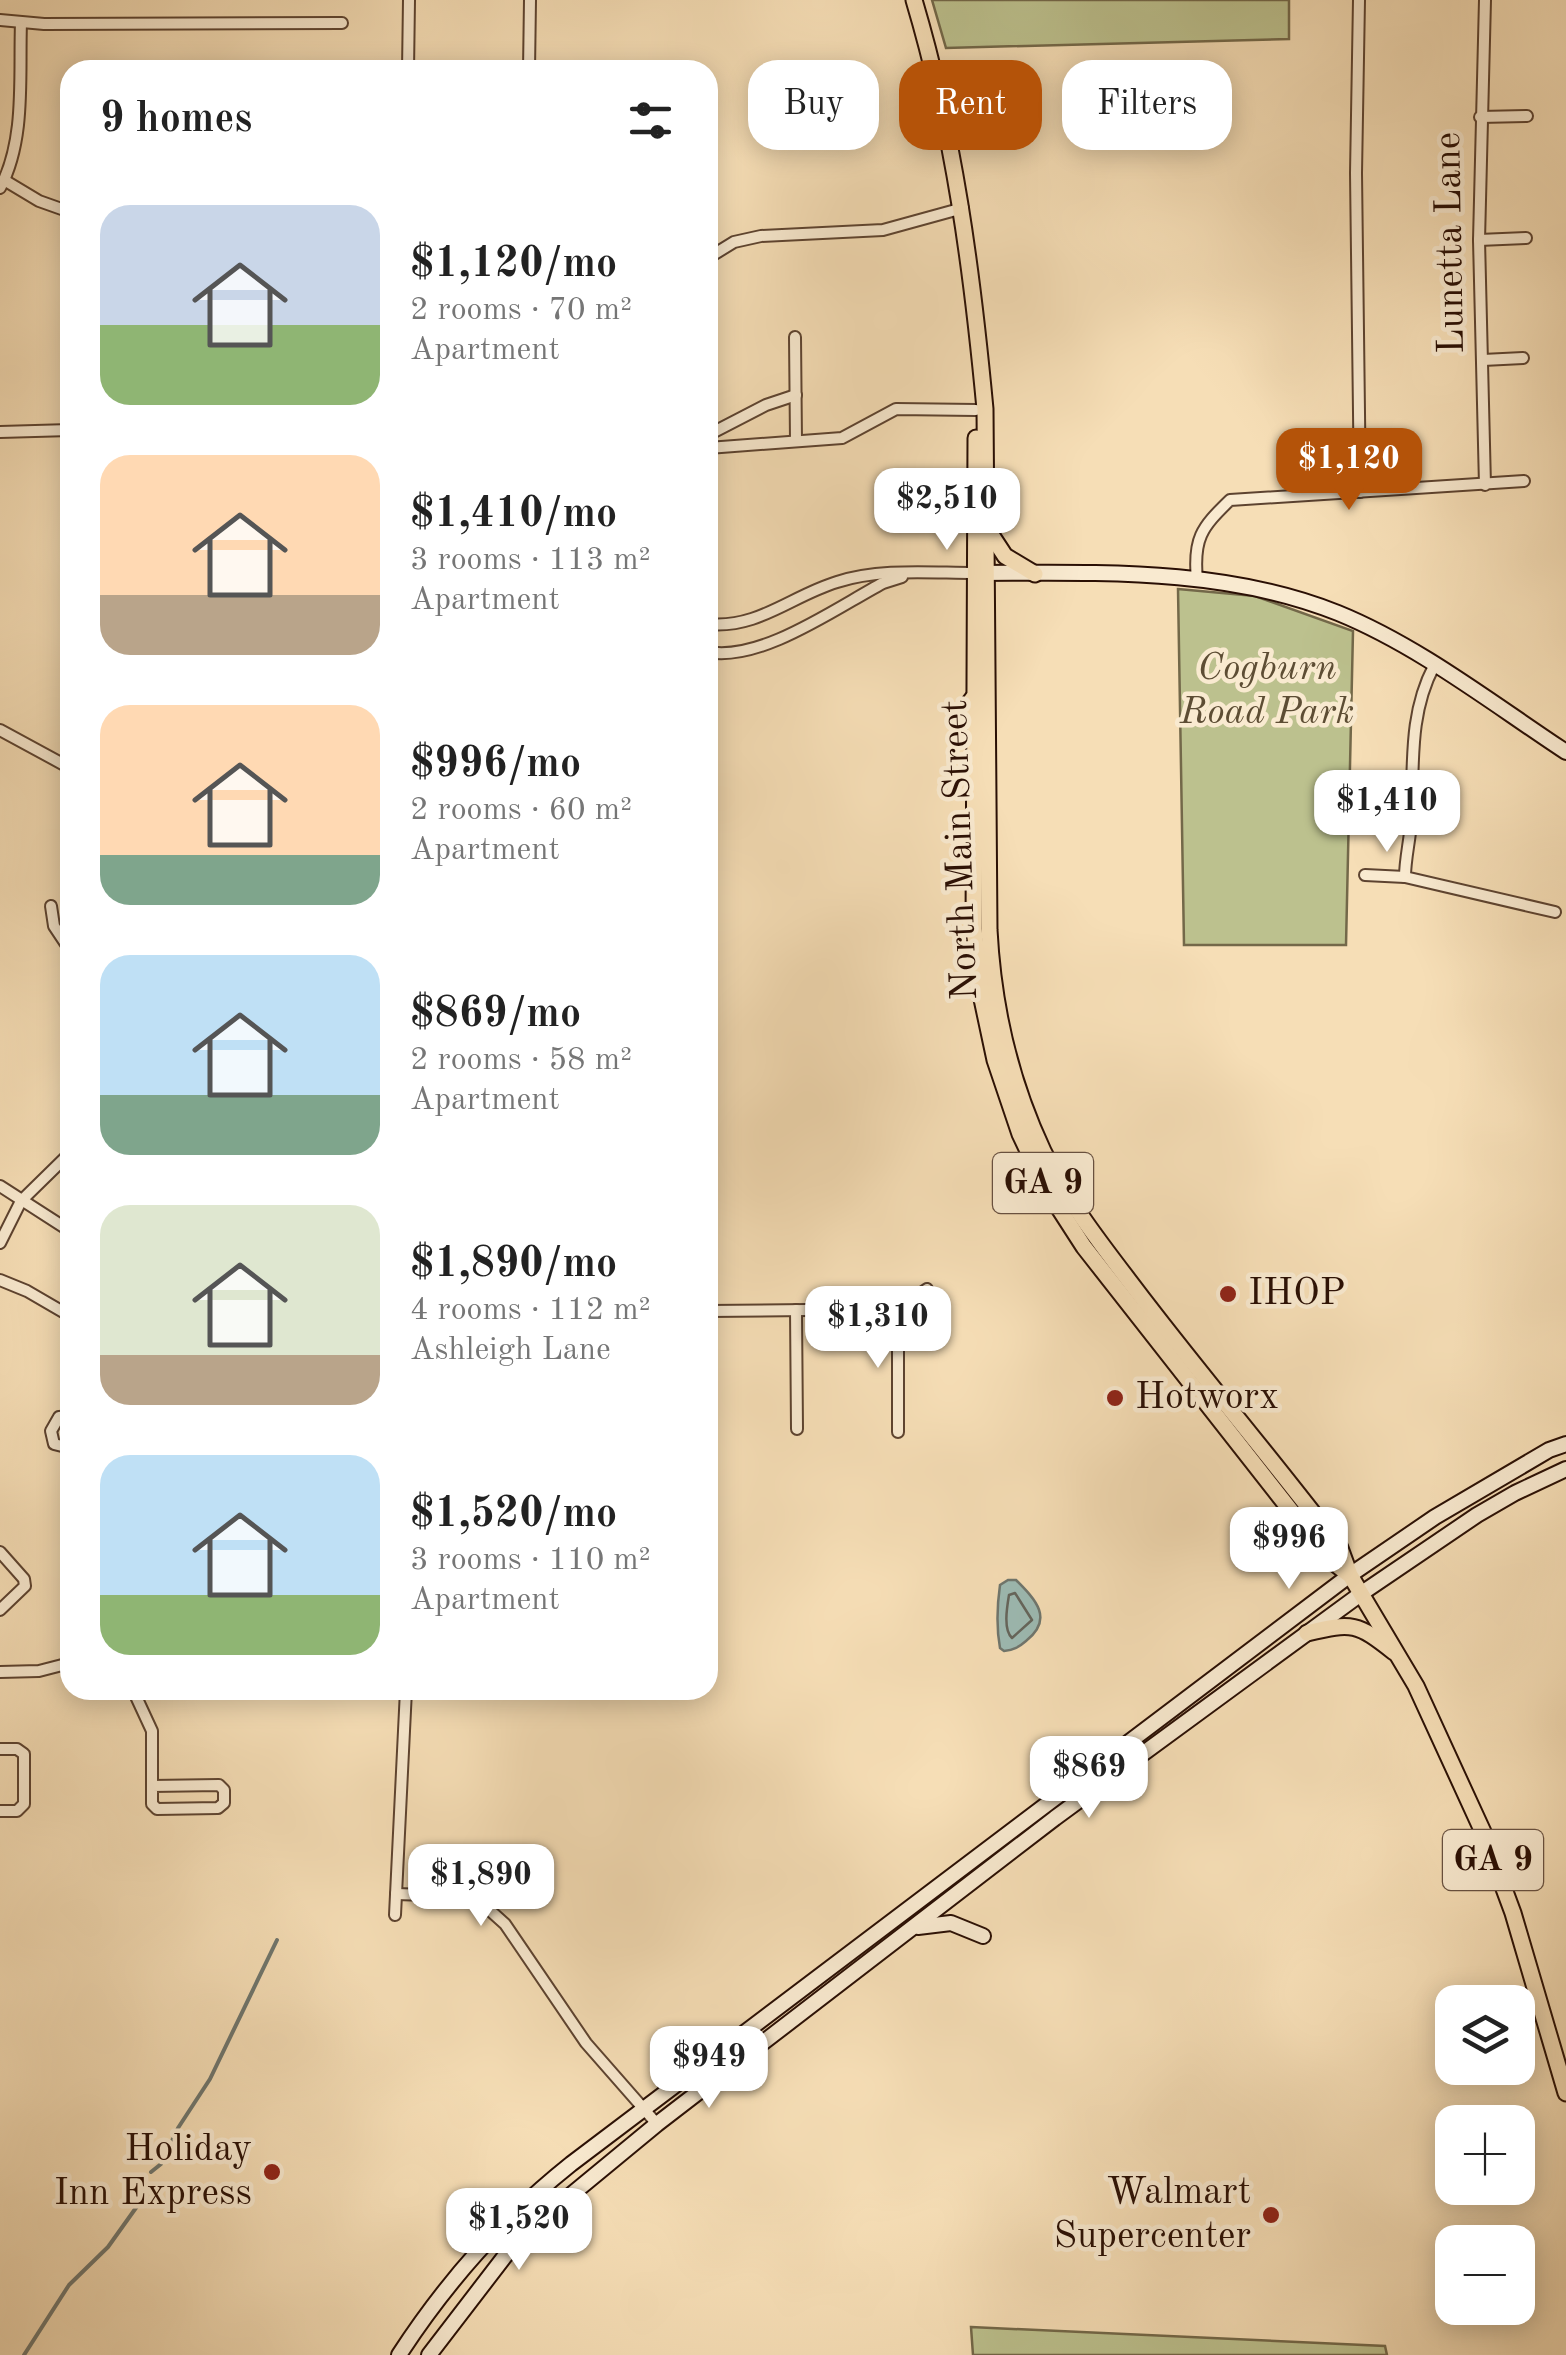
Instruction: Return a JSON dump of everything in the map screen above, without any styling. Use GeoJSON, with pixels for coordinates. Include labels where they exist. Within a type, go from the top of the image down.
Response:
{"type":"FeatureCollection","features":[{"type":"Feature","properties":{"kind":"main road","name":"North Main Street"},"geometry":{"type":"LineString","coordinates":[[914,0],[941,101],[962,208],[986,409],[986,528],[974,694],[973,902],[977,967],[995,1060],[1026,1147],[1053,1201],[1084,1247],[1328,1558],[1350,1575]]}},
{"type":"Feature","properties":{"kind":"main road","name":"North Main Street"},"geometry":{"type":"LineString","coordinates":[[978,330],[976,410],[990,945],[1003,1031],[1028,1114],[1052,1168],[1085,1222],[1340,1548],[1350,1575]]}},
{"type":"Feature","properties":{"kind":"main road"},"geometry":{"type":"LineString","coordinates":[[986,528],[1006,556],[1036,574]]}},
{"type":"Feature","properties":{"kind":"main road"},"geometry":{"type":"LineString","coordinates":[[981,574],[1197,580],[1264,589],[1327,609],[1376,631],[1566,752]]}},
{"type":"Feature","properties":{"kind":"main road"},"geometry":{"type":"LineString","coordinates":[[956,720],[966,711],[974,694]]}},
{"type":"Feature","properties":{"kind":"main road"},"geometry":{"type":"LineString","coordinates":[[399,2355],[445,2288],[496,2229],[570,2164],[1350,1575],[1435,1517],[1566,1444]]}},
{"type":"Feature","properties":{"kind":"main road"},"geometry":{"type":"LineString","coordinates":[[429,2355],[504,2256],[658,2124],[912,1928],[1362,1593],[1490,1508],[1566,1468]]}},
{"type":"Feature","properties":{"kind":"main road","name":"GA 9"},"geometry":{"type":"LineString","coordinates":[[1350,1575],[1400,1657],[1440,1734],[1483,1832],[1507,1897],[1566,2093]]}},
{"type":"Feature","properties":{"kind":"main road"},"geometry":{"type":"LineString","coordinates":[[1307,1633],[1351,1625],[1400,1657]]}},
{"type":"Feature","properties":{"kind":"main road"},"geometry":{"type":"LineString","coordinates":[[912,1928],[951,1922],[983,1936]]}},
{"type":"Feature","properties":{"kind":"street"},"geometry":{"type":"LineString","coordinates":[[408,60],[409,0]]}},
{"type":"Feature","properties":{"kind":"street"},"geometry":{"type":"LineString","coordinates":[[530,0],[530,60]]}},
{"type":"Feature","properties":{"kind":"street"},"geometry":{"type":"LineString","coordinates":[[1359,0],[1356,173],[1360,492]]}},
{"type":"Feature","properties":{"kind":"street","name":"Lunetta Lane"},"geometry":{"type":"LineString","coordinates":[[1485,0],[1479,240],[1485,485]]}},
{"type":"Feature","properties":{"kind":"street"},"geometry":{"type":"LineString","coordinates":[[0,20],[342,23]]}},
{"type":"Feature","properties":{"kind":"street"},"geometry":{"type":"LineString","coordinates":[[20,23],[17,132],[2,184],[60,208]]}},
{"type":"Feature","properties":{"kind":"street"},"geometry":{"type":"LineString","coordinates":[[1480,117],[1528,116]]}},
{"type":"Feature","properties":{"kind":"street"},"geometry":{"type":"LineString","coordinates":[[718,252],[734,242],[761,236],[883,230],[962,208]]}},
{"type":"Feature","properties":{"kind":"street"},"geometry":{"type":"LineString","coordinates":[[1479,240],[1526,238]]}},
{"type":"Feature","properties":{"kind":"street"},"geometry":{"type":"LineString","coordinates":[[795,336],[796,441]]}},
{"type":"Feature","properties":{"kind":"street"},"geometry":{"type":"LineString","coordinates":[[1483,360],[1523,358]]}},
{"type":"Feature","properties":{"kind":"street"},"geometry":{"type":"LineString","coordinates":[[718,431],[766,405],[796,395]]}},
{"type":"Feature","properties":{"kind":"street"},"geometry":{"type":"LineString","coordinates":[[718,447],[842,438],[896,409],[976,410]]}},
{"type":"Feature","properties":{"kind":"street"},"geometry":{"type":"LineString","coordinates":[[0,432],[60,430]]}},
{"type":"Feature","properties":{"kind":"street"},"geometry":{"type":"LineString","coordinates":[[1197,580],[1194,550],[1200,535],[1230,500],[1524,481]]}},
{"type":"Feature","properties":{"kind":"street"},"geometry":{"type":"LineString","coordinates":[[718,625],[758,620],[841,580],[918,572],[981,574]]}},
{"type":"Feature","properties":{"kind":"street"},"geometry":{"type":"LineString","coordinates":[[718,654],[763,646],[883,583],[918,572]]}},
{"type":"Feature","properties":{"kind":"street"},"geometry":{"type":"LineString","coordinates":[[1405,878],[1415,715],[1434,666]]}},
{"type":"Feature","properties":{"kind":"street"},"geometry":{"type":"LineString","coordinates":[[0,730],[60,763]]}},
{"type":"Feature","properties":{"kind":"street"},"geometry":{"type":"LineString","coordinates":[[1365,876],[1405,878],[1555,912]]}},
{"type":"Feature","properties":{"kind":"street"},"geometry":{"type":"LineString","coordinates":[[51,906],[54,926],[60,935]]}},
{"type":"Feature","properties":{"kind":"street"},"geometry":{"type":"LineString","coordinates":[[0,1243],[21,1201],[60,1163]]}},
{"type":"Feature","properties":{"kind":"street"},"geometry":{"type":"LineString","coordinates":[[0,1186],[60,1226]]}},
{"type":"Feature","properties":{"kind":"street"},"geometry":{"type":"LineString","coordinates":[[0,1280],[60,1310]]}},
{"type":"Feature","properties":{"kind":"street"},"geometry":{"type":"LineString","coordinates":[[718,1311],[898,1309],[928,1289]]}},
{"type":"Feature","properties":{"kind":"street"},"geometry":{"type":"LineString","coordinates":[[898,1309],[898,1432]]}},
{"type":"Feature","properties":{"kind":"street"},"geometry":{"type":"LineString","coordinates":[[796,1310],[797,1429]]}},
{"type":"Feature","properties":{"kind":"street"},"geometry":{"type":"LineString","coordinates":[[60,1417],[54,1422],[51,1440],[60,1444]]}},
{"type":"Feature","properties":{"kind":"street"},"geometry":{"type":"LineString","coordinates":[[0,1552],[24,1579],[25,1586],[0,1610]]}},
{"type":"Feature","properties":{"kind":"street"},"geometry":{"type":"LineString","coordinates":[[0,1672],[39,1671],[60,1666]]}},
{"type":"Feature","properties":{"kind":"street"},"geometry":{"type":"LineString","coordinates":[[138,1700],[152,1731],[152,1786],[152,1804],[157,1810],[218,1808],[224,1803],[224,1790],[219,1785],[152,1786]]}},
{"type":"Feature","properties":{"kind":"street"},"geometry":{"type":"LineString","coordinates":[[395,1915],[406,1700]]}},
{"type":"Feature","properties":{"kind":"street"},"geometry":{"type":"LineString","coordinates":[[0,1748],[17,1749],[24,1754],[24,1804],[17,1811],[0,1810]]}},
{"type":"Feature","properties":{"kind":"street"},"geometry":{"type":"LineString","coordinates":[[396,1894],[459,1896],[485,1906],[505,1924],[586,2043],[658,2124]]}},
{"type":"Feature","properties":{"kind":"green space"},"geometry":{"type":"Polygon","coordinates":[[[932,0],[1289,0],[1289,39],[946,48],[932,0]]]}},
{"type":"Feature","properties":{"kind":"green space","name":"Cogburn Road Park"},"geometry":{"type":"Polygon","coordinates":[[[1178,589],[1255,596],[1353,631],[1346,945],[1184,945],[1178,589]]]}},
{"type":"Feature","properties":{"kind":"green space"},"geometry":{"type":"Polygon","coordinates":[[[971,2327],[1385,2346],[1387,2355],[973,2355],[971,2327]]]}},
{"type":"Feature","properties":{"kind":"water"},"geometry":{"type":"Polygon","coordinates":[[[1016,1580],[1030,1595],[1040,1617],[1039,1625],[1026,1641],[1004,1651],[1000,1648],[998,1608],[1000,1585],[1016,1580]]]}},
{"type":"Feature","properties":{"kind":"waterway"},"geometry":{"type":"LineString","coordinates":[[151,2172],[161,2164],[178,2128],[210,2079],[277,1940]]}},
{"type":"Feature","properties":{"kind":"waterway"},"geometry":{"type":"LineString","coordinates":[[24,2355],[69,2285],[108,2247],[138,2205],[137,2200]]}},
{"type":"Feature","properties":{"kind":"place","name":"IHOP"},"geometry":{"type":"Point","coordinates":[1228,1294]}},
{"type":"Feature","properties":{"kind":"place","name":"Hotworx"},"geometry":{"type":"Point","coordinates":[1115,1398]}},
{"type":"Feature","properties":{"kind":"place","name":"Holiday Inn Express"},"geometry":{"type":"Point","coordinates":[272,2172]}},
{"type":"Feature","properties":{"kind":"place","name":"Walmart Supercenter"},"geometry":{"type":"Point","coordinates":[1271,2215]}}]}
